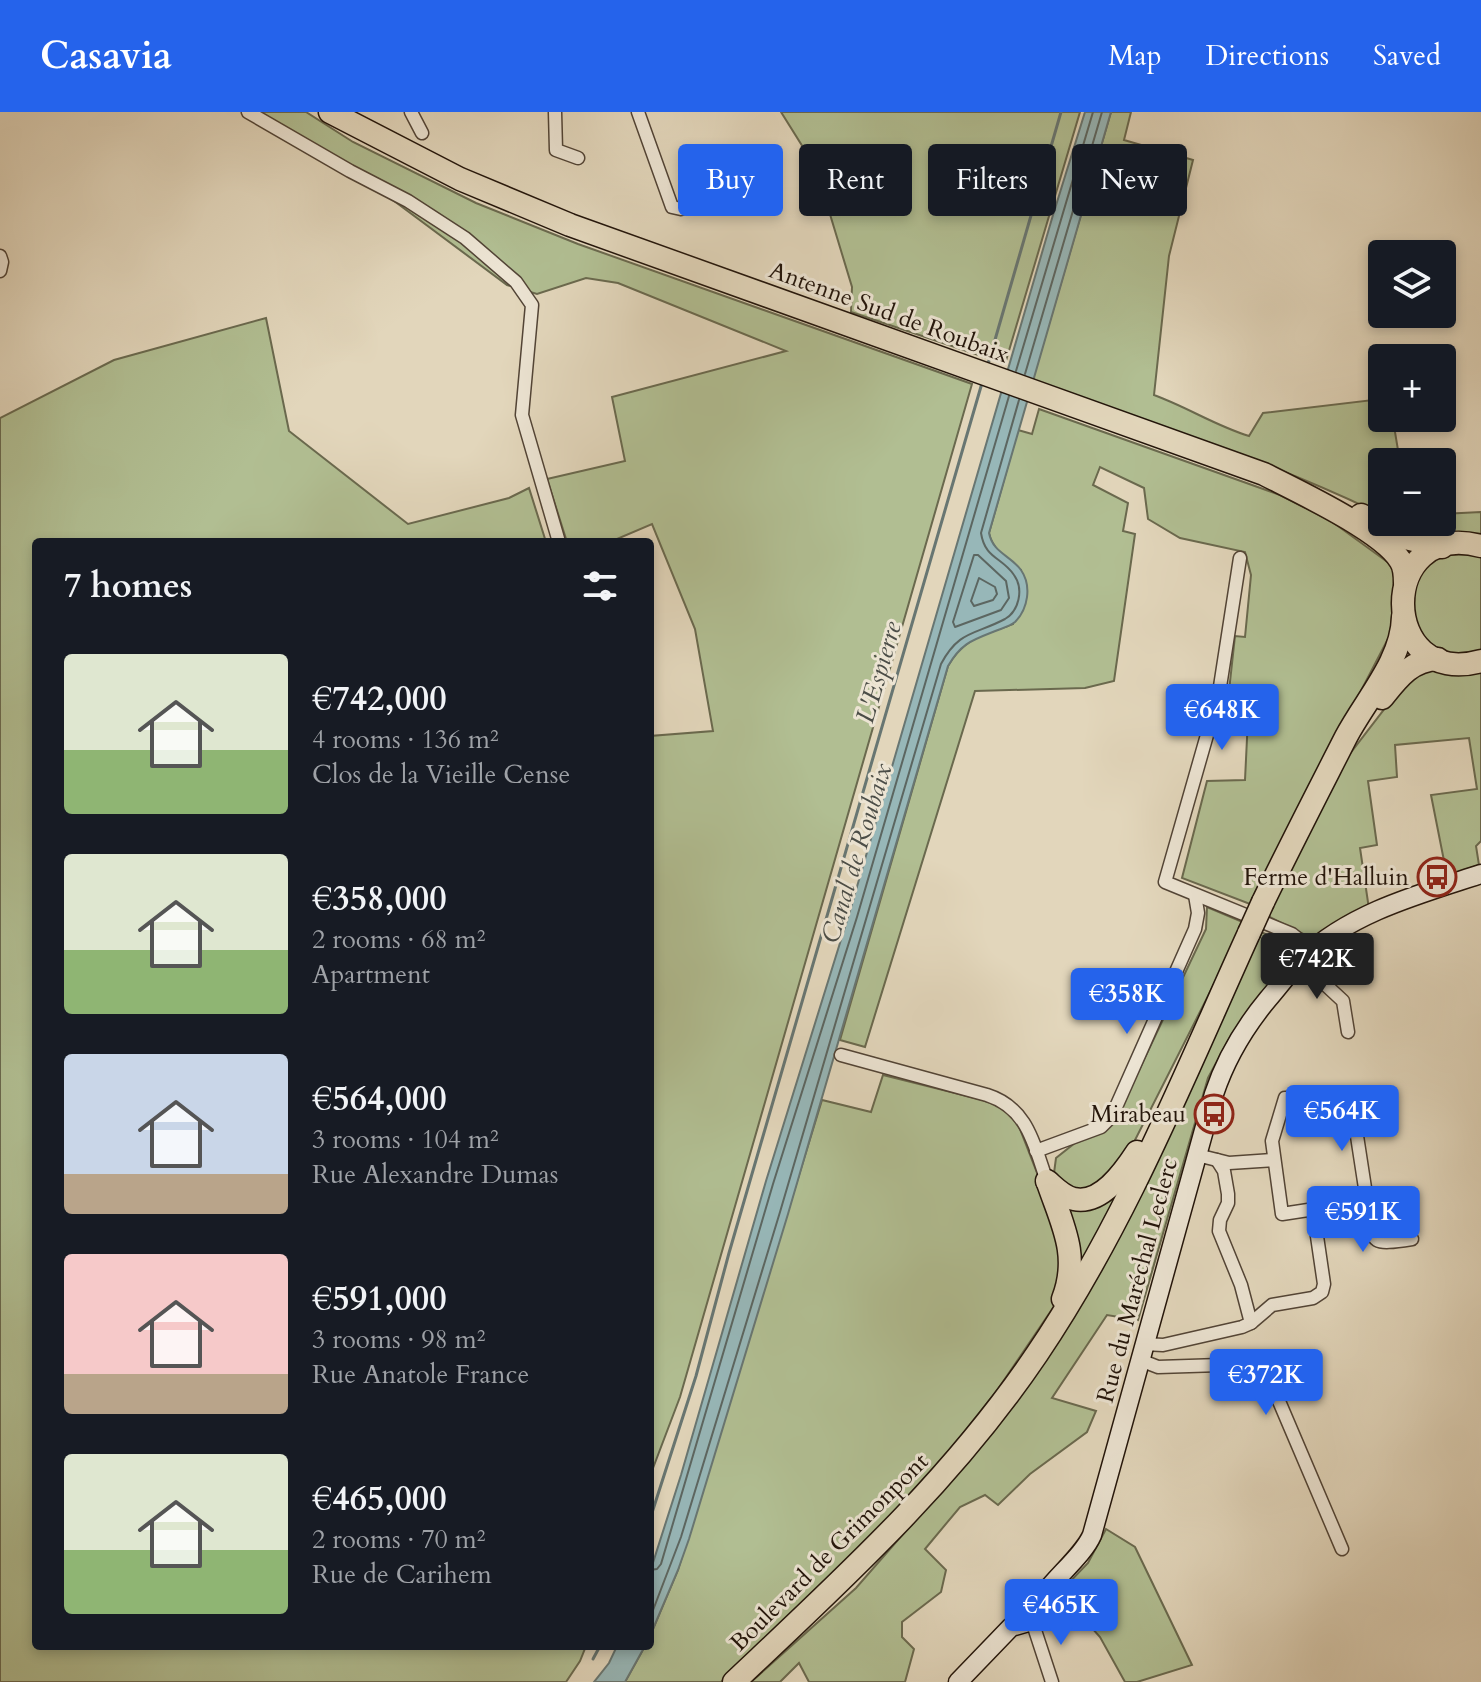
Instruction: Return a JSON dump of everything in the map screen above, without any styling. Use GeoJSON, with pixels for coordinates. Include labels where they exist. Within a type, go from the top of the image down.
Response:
{"type":"FeatureCollection","features":[{"type":"Feature","properties":{"kind":"highway","name":"Antenne Sud de Roubaix"},"geometry":{"type":"LineString","coordinates":[[330,112],[434,167],[507,200],[621,244],[1264,474],[1341,514],[1389,548],[1402,562],[1405,583]]}},
{"type":"Feature","properties":{"kind":"highway"},"geometry":{"type":"LineString","coordinates":[[1264,474],[1304,488],[1410,539],[1442,547]]}},
{"type":"Feature","properties":{"kind":"highway"},"geometry":{"type":"LineString","coordinates":[[1049,1335],[1110,1231],[1263,902],[1334,763],[1398,648],[1405,583],[1416,565],[1442,547],[1460,543],[1481,546]]}},
{"type":"Feature","properties":{"kind":"highway"},"geometry":{"type":"LineString","coordinates":[[1403,617],[1416,642],[1438,659],[1456,664],[1480,661]]}},
{"type":"Feature","properties":{"kind":"highway"},"geometry":{"type":"LineString","coordinates":[[1334,763],[1405,671],[1418,663],[1438,659]]}},
{"type":"Feature","properties":{"kind":"highway"},"geometry":{"type":"LineString","coordinates":[[1047,1181],[1065,1195],[1078,1200],[1091,1197],[1114,1182],[1127,1167],[1158,1117],[1179,1074],[1193,1056]]}},
{"type":"Feature","properties":{"kind":"highway"},"geometry":{"type":"LineString","coordinates":[[1047,1181],[1069,1243],[1072,1264],[1066,1291],[1049,1335]]}},
{"type":"Feature","properties":{"kind":"highway","name":"Boulevard de Grimonpont"},"geometry":{"type":"LineString","coordinates":[[734,1682],[867,1557],[959,1458],[1049,1335]]}},
{"type":"Feature","properties":{"kind":"street"},"geometry":{"type":"LineString","coordinates":[[248,112],[338,165],[408,201],[465,238],[516,282],[532,305],[522,415],[558,538]]}},
{"type":"Feature","properties":{"kind":"street"},"geometry":{"type":"LineString","coordinates":[[411,112],[422,133]]}},
{"type":"Feature","properties":{"kind":"street"},"geometry":{"type":"LineString","coordinates":[[555,112],[556,150],[578,158]]}},
{"type":"Feature","properties":{"kind":"street"},"geometry":{"type":"LineString","coordinates":[[638,112],[672,207],[678,208]]}},
{"type":"Feature","properties":{"kind":"street"},"geometry":{"type":"LineString","coordinates":[[0,256],[0,271]]}},
{"type":"Feature","properties":{"kind":"street"},"geometry":{"type":"LineString","coordinates":[[1240,558],[1219,693],[1165,882],[1292,934],[1343,1001],[1348,1032]]}},
{"type":"Feature","properties":{"kind":"street","name":"Rue du Maréchal Leclerc"},"geometry":{"type":"LineString","coordinates":[[1032,1621],[1035,1606],[1083,1551],[1092,1535],[1218,1081],[1229,1057],[1256,1014],[1306,956],[1348,926],[1384,908],[1481,874]]}},
{"type":"Feature","properties":{"kind":"street"},"geometry":{"type":"LineString","coordinates":[[1036,1151],[1101,1127],[1108,1121],[1195,929],[1198,913],[1195,895]]}},
{"type":"Feature","properties":{"kind":"street"},"geometry":{"type":"LineString","coordinates":[[841,1055],[998,1098],[1013,1107],[1019,1114],[1047,1181]]}},
{"type":"Feature","properties":{"kind":"street"},"geometry":{"type":"LineString","coordinates":[[1367,1201],[1282,1214],[1273,1136],[1285,1098],[1351,1097],[1367,1201],[1372,1235],[1383,1243],[1412,1239]]}},
{"type":"Feature","properties":{"kind":"street"},"geometry":{"type":"LineString","coordinates":[[1197,1155],[1232,1163],[1274,1160]]}},
{"type":"Feature","properties":{"kind":"street"},"geometry":{"type":"LineString","coordinates":[[1217,1160],[1224,1171],[1228,1194],[1219,1231],[1241,1285],[1251,1323]]}},
{"type":"Feature","properties":{"kind":"street"},"geometry":{"type":"LineString","coordinates":[[1313,1209],[1324,1284],[1322,1292],[1313,1298],[1272,1305],[1242,1327],[1142,1352],[1158,1367],[1220,1365],[1265,1375],[1270,1380],[1342,1549]]}},
{"type":"Feature","properties":{"kind":"street"},"geometry":{"type":"LineString","coordinates":[[958,1682],[1011,1627],[1032,1621],[1052,1682]]}},
{"type":"Feature","properties":{"kind":"green space"},"geometry":{"type":"Polygon","coordinates":[[[260,112],[306,112],[353,142],[476,203],[578,244],[972,384],[680,1397],[654,1465],[654,736],[713,731],[695,629],[652,524],[619,538],[566,538],[547,479],[625,461],[612,397],[786,351],[618,283],[586,278],[537,294],[507,285],[335,157],[260,112]]]}},
{"type":"Feature","properties":{"kind":"green space"},"geometry":{"type":"Polygon","coordinates":[[[781,112],[1080,112],[1056,193],[1056,144],[928,144],[928,216],[1049,216],[1005,364],[851,312],[852,287],[831,216],[912,216],[912,144],[801,144],[781,112]]]}},
{"type":"Feature","properties":{"kind":"green space"},"geometry":{"type":"Polygon","coordinates":[[[1111,112],[1131,112],[1124,140],[1138,144],[1102,144],[1111,112]]]}},
{"type":"Feature","properties":{"kind":"green space"},"geometry":{"type":"Polygon","coordinates":[[[1187,158],[1193,160],[1187,184],[1187,158]]]}},
{"type":"Feature","properties":{"kind":"green space"},"geometry":{"type":"Polygon","coordinates":[[[1081,216],[1179,216],[1169,256],[1154,395],[1249,436],[1263,413],[1368,401],[1368,432],[1395,432],[1398,448],[1368,448],[1368,508],[1253,460],[1032,382],[1081,216]]]}},
{"type":"Feature","properties":{"kind":"green space"},"geometry":{"type":"Polygon","coordinates":[[[266,318],[289,431],[408,524],[509,498],[529,488],[545,538],[32,538],[32,1650],[584,1650],[566,1682],[0,1682],[0,418],[114,360],[266,318]]]}},
{"type":"Feature","properties":{"kind":"green space"},"geometry":{"type":"Polygon","coordinates":[[[1039,409],[1280,495],[1331,521],[1393,566],[1396,578],[1390,635],[1250,904],[1182,878],[1207,781],[1245,780],[1249,697],[1229,691],[1235,636],[1245,637],[1251,575],[1245,552],[1180,538],[1148,519],[1144,488],[1100,467],[1093,485],[1128,503],[1123,531],[1135,534],[1114,681],[1085,688],[975,691],[865,1047],[840,1040],[948,666],[968,643],[1013,624],[1021,570],[997,550],[989,533],[1018,430],[1032,434],[1039,409]]]}},
{"type":"Feature","properties":{"kind":"green space"},"geometry":{"type":"Polygon","coordinates":[[[1481,512],[1481,539],[1430,536],[1456,536],[1456,513],[1481,512]]]}},
{"type":"Feature","properties":{"kind":"green space"},"geometry":{"type":"Polygon","coordinates":[[[1481,554],[1481,653],[1451,654],[1435,647],[1413,627],[1414,578],[1439,555],[1481,554]]]}},
{"type":"Feature","properties":{"kind":"green space"},"geometry":{"type":"Polygon","coordinates":[[[1481,669],[1481,841],[1476,846],[1479,865],[1447,876],[1431,795],[1477,789],[1469,738],[1395,745],[1397,777],[1368,781],[1377,845],[1360,848],[1369,909],[1313,939],[1268,916],[1342,764],[1386,707],[1415,674],[1431,670],[1481,669]]]}},
{"type":"Feature","properties":{"kind":"green space"},"geometry":{"type":"Polygon","coordinates":[[[1207,907],[1245,923],[1131,1148],[1100,1186],[1068,1192],[1054,1173],[1056,1158],[1075,1143],[1096,1135],[1121,1108],[1206,929],[1207,907]]]}},
{"type":"Feature","properties":{"kind":"green space"},"geometry":{"type":"Polygon","coordinates":[[[1261,932],[1296,948],[1229,1039],[1208,1078],[1138,1320],[1107,1315],[1052,1398],[1096,1411],[1087,1432],[1030,1474],[998,1505],[985,1495],[960,1507],[925,1549],[946,1570],[941,1592],[902,1622],[902,1637],[914,1649],[905,1682],[809,1682],[799,1663],[780,1682],[751,1682],[856,1588],[1001,1422],[1089,1291],[1261,932]]]}},
{"type":"Feature","properties":{"kind":"green space"},"geometry":{"type":"Polygon","coordinates":[[[883,1075],[1004,1108],[1018,1124],[1065,1245],[1061,1296],[998,1389],[946,1455],[842,1568],[721,1682],[625,1682],[643,1650],[654,1650],[654,1627],[678,1570],[822,1100],[871,1112],[883,1075]]]}},
{"type":"Feature","properties":{"kind":"green space"},"geometry":{"type":"Polygon","coordinates":[[[1124,1181],[1081,1267],[1061,1201],[1124,1181]]]}},
{"type":"Feature","properties":{"kind":"green space"},"geometry":{"type":"Polygon","coordinates":[[[1106,1529],[1135,1547],[1192,1665],[1137,1682],[1125,1682],[1100,1637],[1060,1592],[1088,1563],[1106,1529]]]}},
{"type":"Feature","properties":{"kind":"water"},"geometry":{"type":"Polygon","coordinates":[[[1085,112],[1111,112],[1102,144],[1075,144],[1085,112]]]}},
{"type":"Feature","properties":{"kind":"water"},"geometry":{"type":"Polygon","coordinates":[[[1072,154],[1072,216],[1081,216],[989,533],[998,550],[1021,570],[1027,583],[1026,604],[1015,622],[969,643],[948,666],[788,1214],[689,1539],[654,1627],[654,1559],[849,914],[1072,154]]]}},
{"type":"Feature","properties":{"kind":"water"},"geometry":{"type":"Polygon","coordinates":[[[615,1650],[643,1650],[625,1682],[594,1682],[615,1650]]]}},
{"type":"Feature","properties":{"kind":"waterway","name":"L'Espierre"},"geometry":{"type":"LineString","coordinates":[[988,364],[1061,112]]}},
{"type":"Feature","properties":{"kind":"waterway","name":"L'Espierre"},"geometry":{"type":"LineString","coordinates":[[654,1507],[696,1376],[982,383]]}},
{"type":"Feature","properties":{"kind":"waterway","name":"L'Espierre"},"geometry":{"type":"LineString","coordinates":[[593,1659],[598,1650]]}},
{"type":"Feature","properties":{"kind":"place","name":"Ferme d'Halluin"},"geometry":{"type":"Point","coordinates":[1437,877]}},
{"type":"Feature","properties":{"kind":"place","name":"Mirabeau"},"geometry":{"type":"Point","coordinates":[1214,1114]}},
{"type":"Feature","properties":{"kind":"water label","name":"Canal de Roubaix"},"geometry":{"type":"Point","coordinates":[856,853]}}]}
